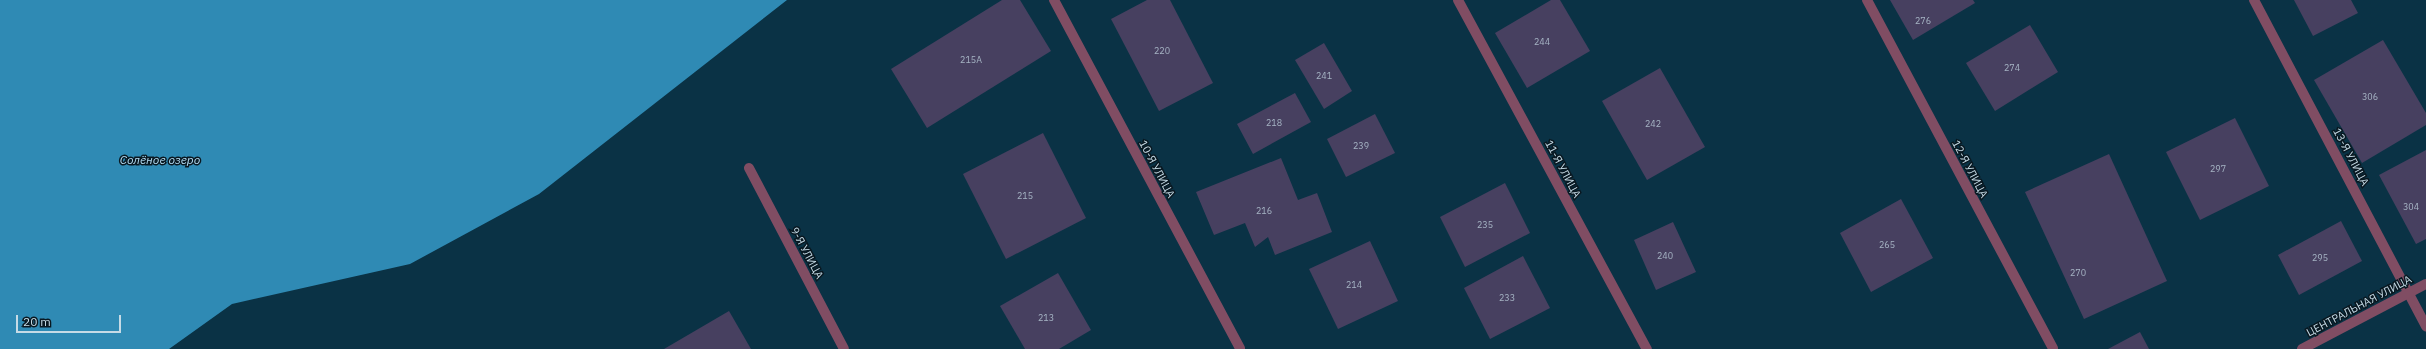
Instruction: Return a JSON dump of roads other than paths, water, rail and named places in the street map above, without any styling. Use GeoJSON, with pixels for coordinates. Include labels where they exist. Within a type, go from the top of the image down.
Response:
{"type":"FeatureCollection","features":[{"type":"Feature","properties":{"kind":"street","name":"10-Я УЛИЦА"},"geometry":{"type":"LineString","coordinates":[[1054,0],[1240,349]]}},
{"type":"Feature","properties":{"kind":"street","name":"11-Я УЛИЦА"},"geometry":{"type":"LineString","coordinates":[[1458,0],[1647,349]]}},
{"type":"Feature","properties":{"kind":"street","name":"12-Я УЛИЦА"},"geometry":{"type":"LineString","coordinates":[[1867,0],[2053,349]]}},
{"type":"Feature","properties":{"kind":"street","name":"13-Я УЛИЦА"},"geometry":{"type":"LineString","coordinates":[[2254,0],[2426,326]]}},
{"type":"Feature","properties":{"kind":"street","name":"9-Я УЛИЦА"},"geometry":{"type":"LineString","coordinates":[[748,168],[844,349]]}},
{"type":"Feature","properties":{"kind":"street","name":"ЦЕНТРАЛЬНАЯ УЛИЦА"},"geometry":{"type":"LineString","coordinates":[[2302,349],[2426,284]]}},
{"type":"Feature","properties":{"kind":"water","name":"Солёное озеро"},"geometry":{"type":"Polygon","coordinates":[[[0,0],[787,0],[539,194],[410,264],[232,304],[169,349],[0,349],[0,0]]]}}]}
